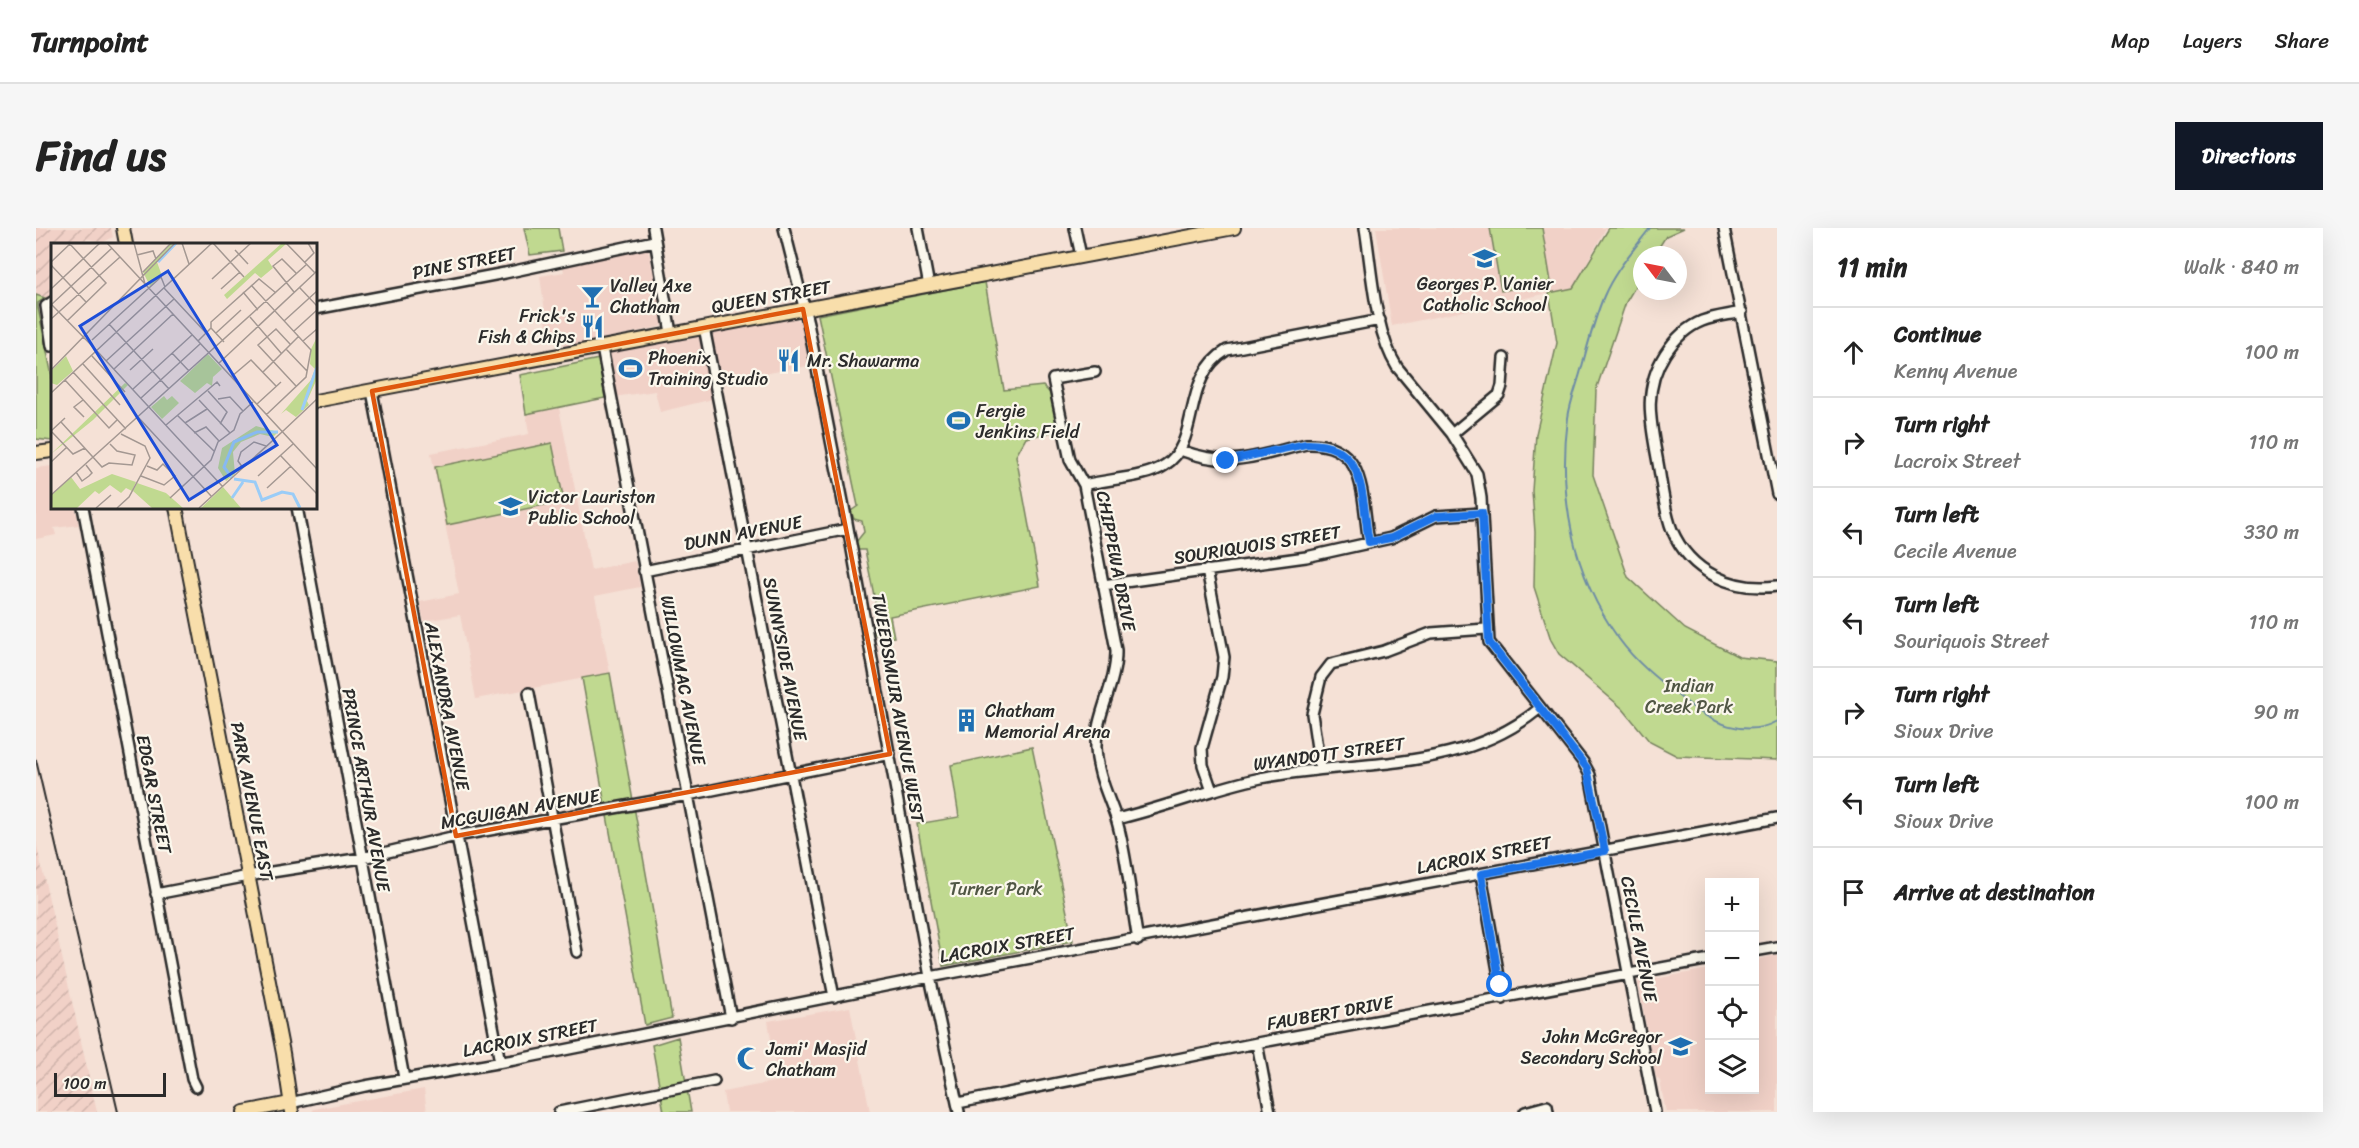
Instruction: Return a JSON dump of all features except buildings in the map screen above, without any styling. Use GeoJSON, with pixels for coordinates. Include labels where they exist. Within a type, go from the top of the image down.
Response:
{"type":"FeatureCollection","features":[{"type":"Feature","properties":{"kind":"main road"},"geometry":{"type":"LineString","coordinates":[[123,228],[126,243]]}},
{"type":"Feature","properties":{"kind":"main road","name":"QUEEN STREET"},"geometry":{"type":"LineString","coordinates":[[316,401],[1234,228]]}},
{"type":"Feature","properties":{"kind":"main road"},"geometry":{"type":"LineString","coordinates":[[36,453],[51,451]]}},
{"type":"Feature","properties":{"kind":"main road","name":"PARK AVENUE EAST"},"geometry":{"type":"LineString","coordinates":[[176,508],[283,1053],[291,1107]]}},
{"type":"Feature","properties":{"kind":"main road","name":"LACROIX STREET"},"geometry":{"type":"LineString","coordinates":[[244,1112],[291,1107]]}},
{"type":"Feature","properties":{"kind":"street"},"geometry":{"type":"LineString","coordinates":[[653,228],[671,333]]}},
{"type":"Feature","properties":{"kind":"street","name":"TWEEDSMUIR AVENUE WEST"},"geometry":{"type":"LineString","coordinates":[[784,228],[804,309],[848,529],[930,977],[959,1108]]}},
{"type":"Feature","properties":{"kind":"street"},"geometry":{"type":"LineString","coordinates":[[918,228],[929,286]]}},
{"type":"Feature","properties":{"kind":"street"},"geometry":{"type":"LineString","coordinates":[[1075,228],[1081,256]]}},
{"type":"Feature","properties":{"kind":"street","name":"CECILE AVENUE"},"geometry":{"type":"LineString","coordinates":[[1365,228],[1380,320],[1388,351],[1397,367],[1452,434],[1477,474],[1482,513],[1486,629],[1493,650],[1587,768],[1655,1112]]}},
{"type":"Feature","properties":{"kind":"street"},"geometry":{"type":"LineString","coordinates":[[1724,228],[1777,494]]}},
{"type":"Feature","properties":{"kind":"street","name":"PINE STREET"},"geometry":{"type":"LineString","coordinates":[[316,309],[654,241]]}},
{"type":"Feature","properties":{"kind":"street"},"geometry":{"type":"LineString","coordinates":[[51,303],[46,306],[45,314],[51,341]]}},
{"type":"Feature","properties":{"kind":"street"},"geometry":{"type":"LineString","coordinates":[[1742,312],[1702,321],[1672,343],[1652,379],[1649,414],[1669,521],[1682,548],[1703,569],[1725,582],[1748,587],[1777,586]]}},
{"type":"Feature","properties":{"kind":"street"},"geometry":{"type":"LineString","coordinates":[[1369,542],[1358,472],[1349,458],[1339,450],[1319,444],[1306,444],[1226,461],[1213,461],[1180,450],[1200,379],[1209,363],[1220,354],[1233,348],[1380,320]]}},
{"type":"Feature","properties":{"kind":"street","name":"SUNNYSIDE AVENUE"},"geometry":{"type":"LineString","coordinates":[[704,327],[834,998]]}},
{"type":"Feature","properties":{"kind":"street","name":"WILLOWMAC AVENUE"},"geometry":{"type":"LineString","coordinates":[[602,348],[731,1018]]}},
{"type":"Feature","properties":{"kind":"street"},"geometry":{"type":"LineString","coordinates":[[1452,434],[1499,395],[1504,358]]}},
{"type":"Feature","properties":{"kind":"street"},"geometry":{"type":"LineString","coordinates":[[1084,485],[1071,465],[1053,380],[1095,372]]}},
{"type":"Feature","properties":{"kind":"street","name":"ALEXANDRA AVENUE"},"geometry":{"type":"LineString","coordinates":[[372,391],[500,1062]]}},
{"type":"Feature","properties":{"kind":"street","name":"CHIPPEWA DRIVE"},"geometry":{"type":"LineString","coordinates":[[1138,940],[1116,819],[1100,773],[1096,747],[1097,733],[1116,660],[1084,485],[1157,470],[1170,462],[1180,450]]}},
{"type":"Feature","properties":{"kind":"street","name":"EDGAR STREET"},"geometry":{"type":"LineString","coordinates":[[83,508],[192,1079],[196,1087]]}},
{"type":"Feature","properties":{"kind":"street","name":"PRINCE ARTHUR AVENUE"},"geometry":{"type":"LineString","coordinates":[[297,508],[405,1078]]}},
{"type":"Feature","properties":{"kind":"street","name":"SOURIQUOIS STREET"},"geometry":{"type":"LineString","coordinates":[[1103,585],[1306,557],[1391,538],[1436,516],[1482,513]]}},
{"type":"Feature","properties":{"kind":"street","name":"DUNN AVENUE"},"geometry":{"type":"LineString","coordinates":[[644,571],[848,529]]}},
{"type":"Feature","properties":{"kind":"street"},"geometry":{"type":"LineString","coordinates":[[1208,570],[1224,657],[1222,676],[1202,748],[1203,765],[1212,791]]}},
{"type":"Feature","properties":{"kind":"street"},"geometry":{"type":"LineString","coordinates":[[1320,768],[1312,714],[1321,677],[1331,664],[1384,651],[1431,633],[1486,629]]}},
{"type":"Feature","properties":{"kind":"street"},"geometry":{"type":"LineString","coordinates":[[529,693],[577,952]]}},
{"type":"Feature","properties":{"kind":"street","name":"WYANDOTT STREET"},"geometry":{"type":"LineString","coordinates":[[1116,819],[1260,779],[1320,768],[1407,761],[1471,748],[1505,734],[1539,708]]}},
{"type":"Feature","properties":{"kind":"street","name":"MCGUIGAN AVENUE"},"geometry":{"type":"LineString","coordinates":[[156,894],[362,858],[456,836],[688,795],[890,754]]}},
{"type":"Feature","properties":{"kind":"street","name":"LACROIX STREET"},"geometry":{"type":"LineString","coordinates":[[291,1107],[405,1078],[500,1062],[834,998],[930,977],[1138,940],[1777,818]]}},
{"type":"Feature","properties":{"kind":"street"},"geometry":{"type":"LineString","coordinates":[[1481,874],[1503,999]]}},
{"type":"Feature","properties":{"kind":"street"},"geometry":{"type":"LineString","coordinates":[[1759,950],[1777,947]]}},
{"type":"Feature","properties":{"kind":"street","name":"FAUBERT DRIVE"},"geometry":{"type":"LineString","coordinates":[[959,1108],[1257,1043],[1705,960]]}},
{"type":"Feature","properties":{"kind":"street"},"geometry":{"type":"LineString","coordinates":[[1257,1043],[1269,1112]]}},
{"type":"Feature","properties":{"kind":"street"},"geometry":{"type":"LineString","coordinates":[[559,1112],[714,1082]]}},
{"type":"Feature","properties":{"kind":"street"},"geometry":{"type":"LineString","coordinates":[[1525,1112],[1547,1106],[1548,1112]]}},
{"type":"Feature","properties":{"kind":"highlighted area"},"geometry":{"type":"Polygon","coordinates":[[[803,309],[890,754],[456,836],[372,391],[803,309]]]}},
{"type":"Feature","properties":{"kind":"shaded area"},"geometry":{"type":"Polygon","coordinates":[[[36,228],[111,228],[113,237],[102,243],[89,239],[51,243],[51,300],[36,295],[36,228]]]}},
{"type":"Feature","properties":{"kind":"shaded area","name":"Georges P. Vanier Catholic School"},"geometry":{"type":"Polygon","coordinates":[[[1376,228],[1606,228],[1573,288],[1392,326],[1376,228]]]}},
{"type":"Feature","properties":{"kind":"shaded area"},"geometry":{"type":"Polygon","coordinates":[[[644,246],[648,249],[665,323],[659,327],[564,347],[562,331],[548,333],[540,276],[564,272],[562,262],[644,246]]]}},
{"type":"Feature","properties":{"kind":"shaded area"},"geometry":{"type":"Polygon","coordinates":[[[793,318],[799,320],[804,328],[813,365],[720,382],[710,339],[714,333],[793,318]]]}},
{"type":"Feature","properties":{"kind":"shaded area"},"geometry":{"type":"Polygon","coordinates":[[[697,335],[702,339],[713,399],[660,412],[655,391],[613,397],[606,359],[610,352],[697,335]]]}},
{"type":"Feature","properties":{"kind":"shaded area","name":"Victor Lauriston Public School"},"geometry":{"type":"Polygon","coordinates":[[[559,408],[591,570],[635,561],[640,587],[595,596],[610,673],[476,699],[460,615],[424,621],[420,602],[459,594],[431,453],[529,434],[526,414],[559,408]]]}},
{"type":"Feature","properties":{"kind":"shaded area"},"geometry":{"type":"Polygon","coordinates":[[[51,466],[51,508],[75,508],[79,525],[54,528],[56,535],[36,539],[36,468],[51,466]]]}},
{"type":"Feature","properties":{"kind":"shaded area"},"geometry":{"type":"Polygon","coordinates":[[[36,842],[97,1112],[36,1112],[36,842]]]}},
{"type":"Feature","properties":{"kind":"shaded area","name":"John McGregor Secondary School"},"geometry":{"type":"Polygon","coordinates":[[[1777,955],[1777,1112],[1666,1112],[1660,1081],[1656,1077],[1638,982],[1705,970],[1705,1094],[1759,1094],[1759,959],[1777,955]]]}},
{"type":"Feature","properties":{"kind":"shaded area"},"geometry":{"type":"Polygon","coordinates":[[[850,1007],[870,1112],[726,1112],[723,1092],[778,1081],[768,1021],[850,1007]]]}},
{"type":"Feature","properties":{"kind":"shaded area"},"geometry":{"type":"Polygon","coordinates":[[[424,1089],[427,1112],[312,1112],[314,1109],[424,1089]]]}},
{"type":"Feature","properties":{"kind":"green space"},"geometry":{"type":"Polygon","coordinates":[[[524,228],[558,228],[562,251],[530,255],[524,228]]]}},
{"type":"Feature","properties":{"kind":"green space"},"geometry":{"type":"Polygon","coordinates":[[[1490,228],[1542,228],[1551,282],[1501,291],[1490,228]]]}},
{"type":"Feature","properties":{"kind":"green space","name":"Indian Creek Park"},"geometry":{"type":"Polygon","coordinates":[[[1609,228],[1684,228],[1666,236],[1660,246],[1633,246],[1633,290],[1626,302],[1596,390],[1593,475],[1628,577],[1685,629],[1739,657],[1777,661],[1777,760],[1677,756],[1650,742],[1623,709],[1559,654],[1551,640],[1534,587],[1535,532],[1532,491],[1536,434],[1557,343],[1549,293],[1573,288],[1609,228]]]}},
{"type":"Feature","properties":{"kind":"green space"},"geometry":{"type":"Polygon","coordinates":[[[985,282],[1004,390],[1043,386],[1052,395],[1060,430],[1026,438],[1016,456],[1040,586],[890,616],[894,637],[880,638],[874,633],[873,627],[879,621],[865,550],[857,550],[856,542],[864,532],[862,521],[854,519],[851,511],[858,506],[818,315],[985,282]]]}},
{"type":"Feature","properties":{"kind":"green space"},"geometry":{"type":"Polygon","coordinates":[[[36,295],[45,298],[38,303],[38,308],[51,371],[51,441],[36,439],[36,295]]]}},
{"type":"Feature","properties":{"kind":"green space"},"geometry":{"type":"Polygon","coordinates":[[[599,359],[605,398],[526,414],[520,375],[599,359]]]}},
{"type":"Feature","properties":{"kind":"green space"},"geometry":{"type":"Polygon","coordinates":[[[552,443],[564,501],[447,525],[435,467],[552,443]]]}},
{"type":"Feature","properties":{"kind":"green space"},"geometry":{"type":"Polygon","coordinates":[[[610,673],[672,1018],[645,1025],[582,678],[610,673]]]}},
{"type":"Feature","properties":{"kind":"green space","name":"Turner Park"},"geometry":{"type":"Polygon","coordinates":[[[1032,747],[1073,941],[943,966],[917,824],[959,817],[951,765],[1032,747]]]}},
{"type":"Feature","properties":{"kind":"green space"},"geometry":{"type":"Polygon","coordinates":[[[678,1037],[691,1112],[664,1112],[652,1045],[678,1037]]]}},
{"type":"Feature","properties":{"kind":"waterway"},"geometry":{"type":"LineString","coordinates":[[1650,228],[1608,287],[1594,323],[1570,406],[1565,447],[1565,476],[1572,533],[1590,588],[1603,614],[1626,648],[1650,672],[1705,716],[1728,726],[1753,728],[1777,721]]}},
{"type":"Feature","properties":{"kind":"railway"},"geometry":{"type":"LineString","coordinates":[[36,760],[118,1112]]}},
{"type":"Feature","properties":{"kind":"place","name":"Georges P. Vanier Catholic School"},"geometry":{"type":"Point","coordinates":[1485,258]}},
{"type":"Feature","properties":{"kind":"place","name":"Valley Axe Chatham"},"geometry":{"type":"Point","coordinates":[592,296]}},
{"type":"Feature","properties":{"kind":"place","name":"Frick's Fish & Chips"},"geometry":{"type":"Point","coordinates":[593,326]}},
{"type":"Feature","properties":{"kind":"place","name":"Mr. Shawarma"},"geometry":{"type":"Point","coordinates":[789,361]}},
{"type":"Feature","properties":{"kind":"place","name":"Phoenix Training Studio"},"geometry":{"type":"Point","coordinates":[630,368]}},
{"type":"Feature","properties":{"kind":"place","name":"Fergie Jenkins Field"},"geometry":{"type":"Point","coordinates":[958,421]}},
{"type":"Feature","properties":{"kind":"place","name":"Victor Lauriston Public School"},"geometry":{"type":"Point","coordinates":[510,507]}},
{"type":"Feature","properties":{"kind":"place","name":"Chatham Memorial Arena"},"geometry":{"type":"Point","coordinates":[967,721]}},
{"type":"Feature","properties":{"kind":"place","name":"John McGregor Secondary School"},"geometry":{"type":"Point","coordinates":[1680,1047]}},
{"type":"Feature","properties":{"kind":"place","name":"Jami' Masjid Chatham"},"geometry":{"type":"Point","coordinates":[748,1059]}},
{"type":"Feature","properties":{"kind":"route"},"geometry":{"type":"LineString","coordinates":[[1226,461],[1240,460],[1306,444],[1319,444],[1339,450],[1349,458],[1358,472],[1369,542],[1391,538],[1436,516],[1482,513],[1489,642],[1587,768],[1605,851],[1481,874],[1500,985]]}}]}
